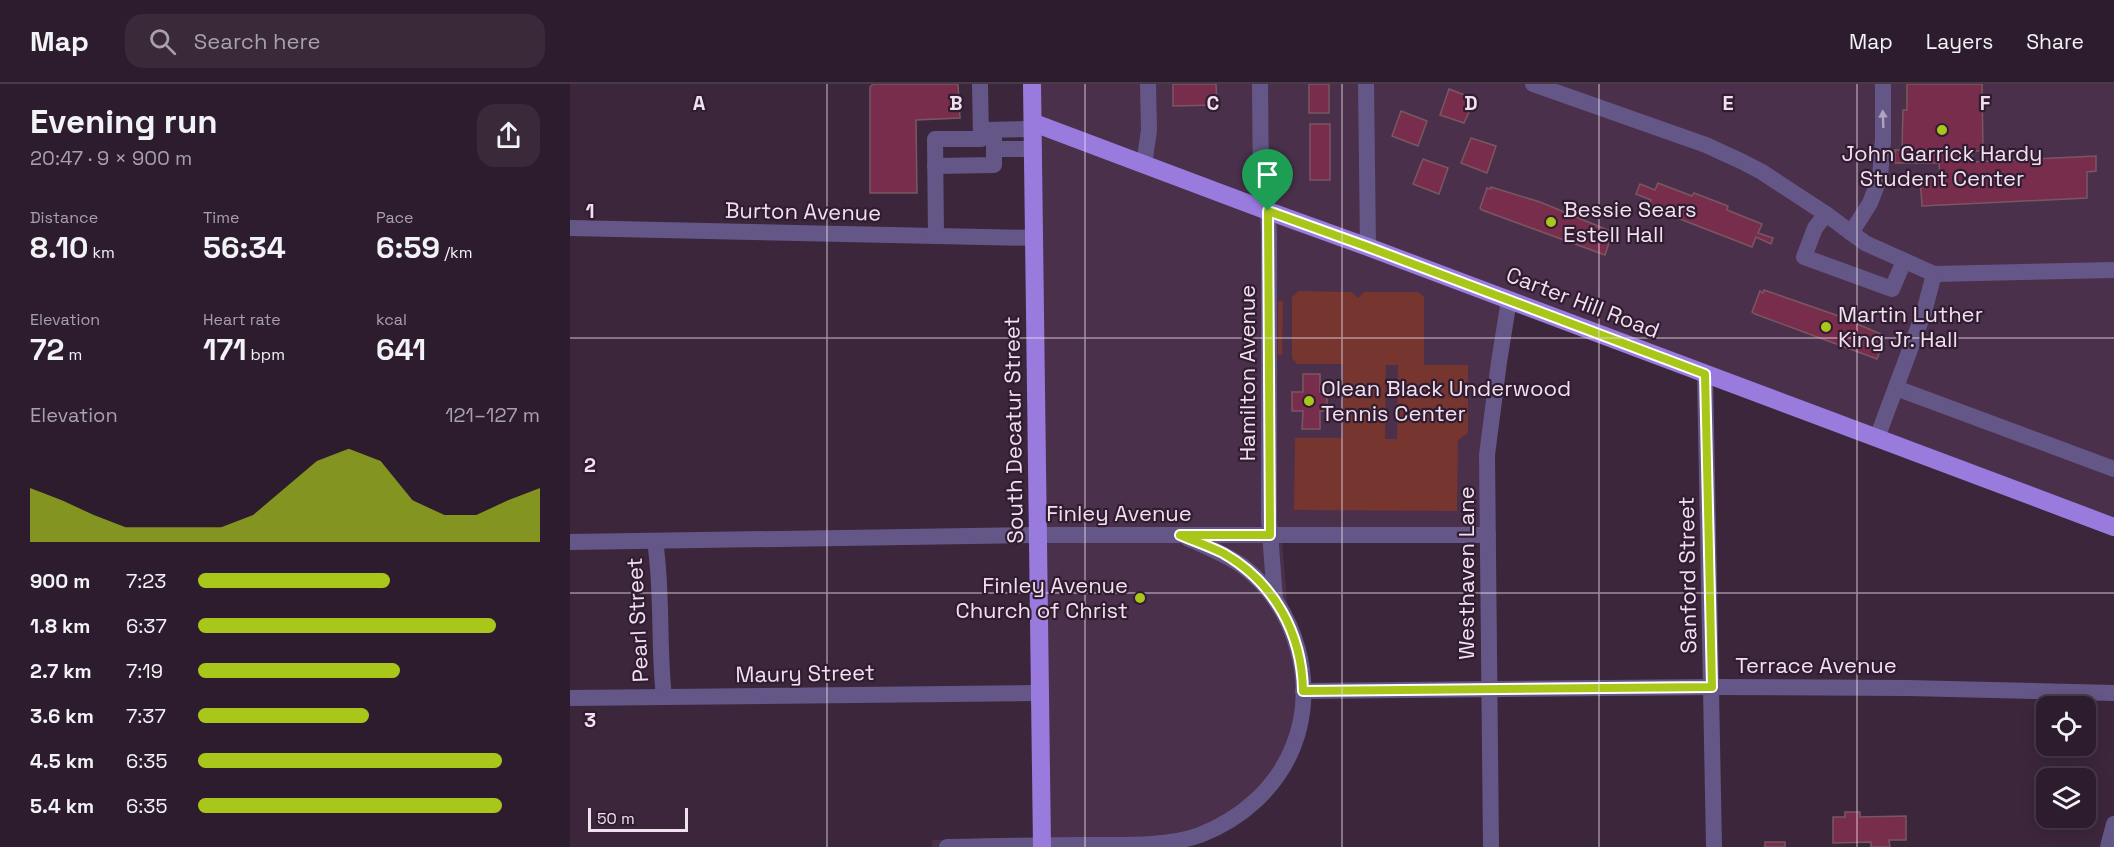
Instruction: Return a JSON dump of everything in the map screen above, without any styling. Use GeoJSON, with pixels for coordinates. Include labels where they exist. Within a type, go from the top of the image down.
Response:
{"type":"FeatureCollection","features":[{"type":"Feature","properties":{"kind":"main road","name":"South Decatur Street"},"geometry":{"type":"LineString","coordinates":[[1032,84],[1042,846]]}},
{"type":"Feature","properties":{"kind":"main road","name":"Carter Hill Road"},"geometry":{"type":"LineString","coordinates":[[1034,126],[1368,247],[2114,527]]}},
{"type":"Feature","properties":{"kind":"street"},"geometry":{"type":"LineString","coordinates":[[935,166],[994,165],[994,149],[987,130],[980,84]]}},
{"type":"Feature","properties":{"kind":"street"},"geometry":{"type":"LineString","coordinates":[[1144,165],[1149,130],[1148,84]]}},
{"type":"Feature","properties":{"kind":"street","name":"Hamilton Avenue"},"geometry":{"type":"LineString","coordinates":[[1260,84],[1261,194],[1268,211],[1270,535],[1275,599]]}},
{"type":"Feature","properties":{"kind":"street"},"geometry":{"type":"LineString","coordinates":[[1366,84],[1368,247]]}},
{"type":"Feature","properties":{"kind":"street"},"geometry":{"type":"LineString","coordinates":[[1533,84],[1706,145],[1762,172],[1878,250],[1934,274],[2114,270]]}},
{"type":"Feature","properties":{"kind":"street"},"geometry":{"type":"LineString","coordinates":[[1851,233],[1870,203],[1880,177],[1884,140],[1883,84]]}},
{"type":"Feature","properties":{"kind":"street"},"geometry":{"type":"LineString","coordinates":[[987,130],[1034,126]]}},
{"type":"Feature","properties":{"kind":"street"},"geometry":{"type":"LineString","coordinates":[[936,236],[935,140],[981,139],[987,130]]}},
{"type":"Feature","properties":{"kind":"street"},"geometry":{"type":"LineString","coordinates":[[994,149],[1034,149]]}},
{"type":"Feature","properties":{"kind":"street"},"geometry":{"type":"LineString","coordinates":[[1826,214],[1815,228],[1804,257],[1892,289],[1904,261]]}},
{"type":"Feature","properties":{"kind":"street","name":"Burton Avenue"},"geometry":{"type":"LineString","coordinates":[[570,228],[1034,238]]}},
{"type":"Feature","properties":{"kind":"street"},"geometry":{"type":"LineString","coordinates":[[1877,438],[1924,312],[1934,274]]}},
{"type":"Feature","properties":{"kind":"street","name":"Westhaven Lane"},"geometry":{"type":"LineString","coordinates":[[1491,847],[1487,455],[1509,300]]}},
{"type":"Feature","properties":{"kind":"street","name":"Sanford Street"},"geometry":{"type":"LineString","coordinates":[[1705,374],[1714,847]]}},
{"type":"Feature","properties":{"kind":"street"},"geometry":{"type":"LineString","coordinates":[[1896,388],[2114,470]]}},
{"type":"Feature","properties":{"kind":"street","name":"Finley Avenue"},"geometry":{"type":"LineString","coordinates":[[570,542],[1038,535],[1488,535]]}},
{"type":"Feature","properties":{"kind":"street"},"geometry":{"type":"LineString","coordinates":[[947,847],[1172,843],[1199,836],[1231,821],[1261,796],[1286,762],[1298,731],[1303,707],[1303,691],[1298,646],[1287,619],[1275,599],[1244,567],[1222,553],[1180,535]]}},
{"type":"Feature","properties":{"kind":"street","name":"Pearl Street"},"geometry":{"type":"LineString","coordinates":[[655,541],[664,697]]}},
{"type":"Feature","properties":{"kind":"street","name":"Terrace Avenue"},"geometry":{"type":"LineString","coordinates":[[1303,691],[1712,687],[1908,688],[2114,693]]}},
{"type":"Feature","properties":{"kind":"street","name":"Maury Street"},"geometry":{"type":"LineString","coordinates":[[570,698],[1040,693]]}},
{"type":"Feature","properties":{"kind":"street"},"geometry":{"type":"LineString","coordinates":[[2108,847],[2114,824]]}},
{"type":"Feature","properties":{"kind":"shaded area"},"geometry":{"type":"Polygon","coordinates":[[[1037,84],[2114,84],[2114,520],[1505,294],[1483,531],[1281,529],[1290,638],[1298,673],[1297,716],[1285,753],[1264,785],[1234,812],[1183,836],[1046,847],[932,847],[932,840],[1046,840],[1037,84]]]}},
{"type":"Feature","properties":{"kind":"shaded area"},"geometry":{"type":"Polygon","coordinates":[[[1298,291],[1351,292],[1358,298],[1364,292],[1418,292],[1424,297],[1424,365],[1468,365],[1468,433],[1458,440],[1457,511],[1294,510],[1295,438],[1343,438],[1343,364],[1297,364],[1292,358],[1292,297],[1298,291]],[[1386,365],[1385,439],[1397,439],[1398,365],[1386,365]]]}},
{"type":"Feature","properties":{"kind":"shaded area"},"geometry":{"type":"Polygon","coordinates":[[[1278,301],[1283,301],[1282,355],[1278,355],[1278,301]]]}},
{"type":"Feature","properties":{"kind":"building"},"geometry":{"type":"Polygon","coordinates":[[[873,84],[958,84],[960,118],[916,120],[917,193],[870,193],[870,87],[873,84]]]}},
{"type":"Feature","properties":{"kind":"building"},"geometry":{"type":"Polygon","coordinates":[[[1173,84],[1216,84],[1217,105],[1173,106],[1173,84]]]}},
{"type":"Feature","properties":{"kind":"building"},"geometry":{"type":"Polygon","coordinates":[[[1309,84],[1329,84],[1329,113],[1309,113],[1309,84]]]}},
{"type":"Feature","properties":{"kind":"building","name":"John Garrick Hardy Student Center"},"geometry":{"type":"Polygon","coordinates":[[[1907,84],[1982,84],[1983,151],[1972,151],[1972,162],[2096,156],[2096,171],[2087,172],[2087,198],[1922,206],[1920,176],[1940,175],[1939,163],[1895,163],[1895,150],[1902,150],[1903,110],[1907,110],[1907,84]]]}},
{"type":"Feature","properties":{"kind":"building"},"geometry":{"type":"Polygon","coordinates":[[[1449,89],[1475,99],[1464,123],[1440,115],[1449,89]]]}},
{"type":"Feature","properties":{"kind":"building"},"geometry":{"type":"Polygon","coordinates":[[[1401,111],[1427,121],[1418,146],[1392,136],[1401,111]]]}},
{"type":"Feature","properties":{"kind":"building"},"geometry":{"type":"Polygon","coordinates":[[[1310,124],[1330,124],[1330,180],[1310,180],[1310,124]]]}},
{"type":"Feature","properties":{"kind":"building"},"geometry":{"type":"Polygon","coordinates":[[[1471,138],[1496,146],[1487,173],[1461,163],[1471,138]]]}},
{"type":"Feature","properties":{"kind":"building"},"geometry":{"type":"Polygon","coordinates":[[[1423,159],[1448,168],[1439,194],[1413,184],[1423,159]]]}},
{"type":"Feature","properties":{"kind":"building"},"geometry":{"type":"Polygon","coordinates":[[[1658,183],[1728,206],[1727,210],[1762,224],[1758,233],[1773,238],[1771,244],[1756,237],[1752,247],[1649,207],[1651,200],[1636,194],[1640,184],[1655,190],[1658,183]]]}},
{"type":"Feature","properties":{"kind":"building","name":"Bessie Sears Estell Hall"},"geometry":{"type":"Polygon","coordinates":[[[1491,187],[1540,202],[1610,231],[1609,233],[1612,234],[1605,255],[1482,210],[1480,208],[1487,188],[1491,189],[1491,187]]]}},
{"type":"Feature","properties":{"kind":"building","name":"Martin Luther King Jr. Hall"},"geometry":{"type":"Polygon","coordinates":[[[1764,290],[1836,315],[1883,335],[1882,337],[1885,338],[1877,359],[1755,314],[1752,312],[1760,291],[1763,293],[1764,290]]]}},
{"type":"Feature","properties":{"kind":"building","name":"Olean Black Underwood Tennis Center"},"geometry":{"type":"Polygon","coordinates":[[[1303,374],[1320,374],[1320,392],[1327,392],[1327,411],[1320,411],[1320,429],[1302,429],[1303,411],[1292,411],[1292,392],[1303,392],[1303,374]]]}},
{"type":"Feature","properties":{"kind":"building"},"geometry":{"type":"Polygon","coordinates":[[[1845,812],[1860,812],[1860,817],[1906,816],[1906,840],[1889,840],[1890,847],[1871,847],[1871,842],[1833,843],[1833,817],[1845,817],[1845,812]]]}},
{"type":"Feature","properties":{"kind":"building"},"geometry":{"type":"Polygon","coordinates":[[[1765,842],[1785,842],[1785,847],[1765,847],[1765,842]]]}},
{"type":"Feature","properties":{"kind":"place","name":"John Garrick Hardy Student Center"},"geometry":{"type":"Point","coordinates":[1942,130]}},
{"type":"Feature","properties":{"kind":"place","name":"Bessie Sears Estell Hall"},"geometry":{"type":"Point","coordinates":[1551,222]}},
{"type":"Feature","properties":{"kind":"place","name":"Martin Luther King Jr. Hall"},"geometry":{"type":"Point","coordinates":[1826,327]}},
{"type":"Feature","properties":{"kind":"place","name":"Olean Black Underwood Tennis Center"},"geometry":{"type":"Point","coordinates":[1309,401]}},
{"type":"Feature","properties":{"kind":"place","name":"Finley Avenue Church of Christ"},"geometry":{"type":"Point","coordinates":[1140,598]}},
{"type":"Feature","properties":{"kind":"route"},"geometry":{"type":"LineString","coordinates":[[1268,211],[1705,374],[1712,687],[1303,691],[1298,646],[1287,619],[1275,599],[1244,567],[1222,553],[1180,535],[1270,535],[1268,211]]}}]}
